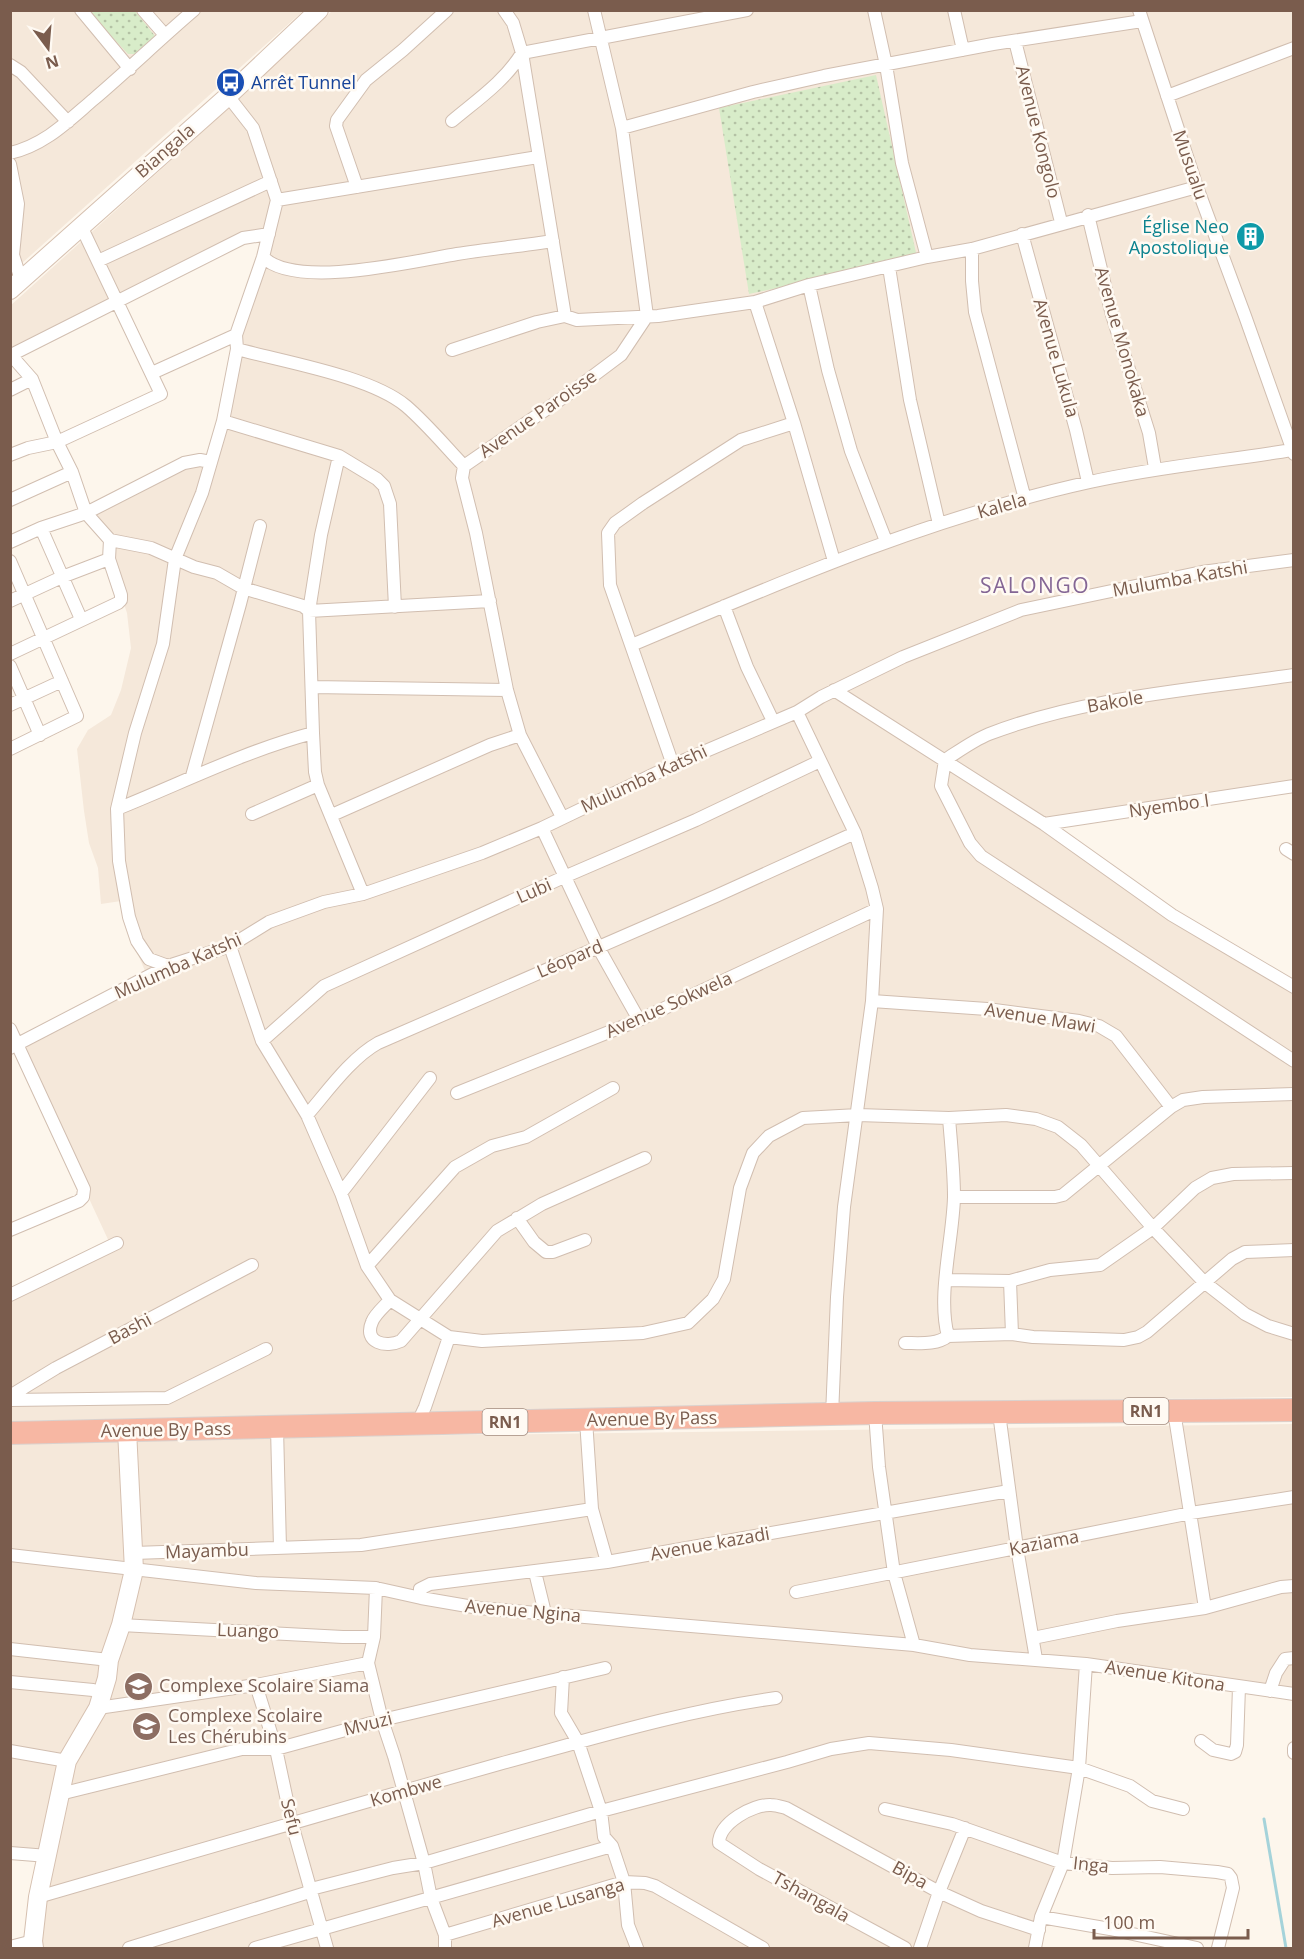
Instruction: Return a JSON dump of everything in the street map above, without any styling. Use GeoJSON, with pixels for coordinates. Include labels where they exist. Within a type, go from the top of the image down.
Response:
{"type":"FeatureCollection","features":[{"type":"Feature","properties":{"kind":"highway","name":"Avenue By Pass"},"geometry":{"type":"LineString","coordinates":[[10,1433],[875,1413],[1293,1410]]}},
{"type":"Feature","properties":{"kind":"street"},"geometry":{"type":"LineString","coordinates":[[81,10],[130,69]]}},
{"type":"Feature","properties":{"kind":"street"},"geometry":{"type":"LineString","coordinates":[[143,10],[165,35]]}},
{"type":"Feature","properties":{"kind":"street"},"geometry":{"type":"LineString","coordinates":[[10,153],[48,138],[130,69],[194,10]]}},
{"type":"Feature","properties":{"kind":"street","name":"Biangala"},"geometry":{"type":"LineString","coordinates":[[16,285],[228,96],[319,10]]}},
{"type":"Feature","properties":{"kind":"street"},"geometry":{"type":"LineString","coordinates":[[357,187],[336,126],[337,120],[366,80],[447,10]]}},
{"type":"Feature","properties":{"kind":"street"},"geometry":{"type":"LineString","coordinates":[[504,10],[516,31],[522,53],[565,316]]}},
{"type":"Feature","properties":{"kind":"street"},"geometry":{"type":"LineString","coordinates":[[594,10],[622,128],[647,316]]}},
{"type":"Feature","properties":{"kind":"street"},"geometry":{"type":"LineString","coordinates":[[452,121],[503,78],[513,68],[522,53],[646,31],[687,16],[747,10]]}},
{"type":"Feature","properties":{"kind":"street"},"geometry":{"type":"LineString","coordinates":[[874,10],[886,65],[902,163],[927,257]]}},
{"type":"Feature","properties":{"kind":"street"},"geometry":{"type":"LineString","coordinates":[[954,10],[963,50]]}},
{"type":"Feature","properties":{"kind":"street"},"geometry":{"type":"LineString","coordinates":[[622,128],[753,92],[1140,16]]}},
{"type":"Feature","properties":{"kind":"street","name":"Musualu"},"geometry":{"type":"LineString","coordinates":[[1140,16],[1197,186],[1293,452]]}},
{"type":"Feature","properties":{"kind":"street","name":"Avenue Kongolo"},"geometry":{"type":"LineString","coordinates":[[1015,41],[1061,222]]}},
{"type":"Feature","properties":{"kind":"street"},"geometry":{"type":"LineString","coordinates":[[1167,96],[1293,48]]}},
{"type":"Feature","properties":{"kind":"street"},"geometry":{"type":"LineString","coordinates":[[10,65],[21,72],[68,122]]}},
{"type":"Feature","properties":{"kind":"street"},"geometry":{"type":"LineString","coordinates":[[168,966],[149,959],[137,941],[129,917],[119,861],[117,809],[135,733],[163,644],[175,559],[202,493],[223,422],[237,349],[236,335],[263,257],[277,200],[253,128],[228,96]]}},
{"type":"Feature","properties":{"kind":"street"},"geometry":{"type":"LineString","coordinates":[[277,200],[538,157]]}},
{"type":"Feature","properties":{"kind":"street"},"geometry":{"type":"LineString","coordinates":[[10,164],[18,197],[13,255],[16,285]]}},
{"type":"Feature","properties":{"kind":"street"},"geometry":{"type":"LineString","coordinates":[[98,261],[271,182]]}},
{"type":"Feature","properties":{"kind":"street"},"geometry":{"type":"LineString","coordinates":[[452,350],[508,330],[565,316],[577,320],[647,316],[755,302],[809,285],[927,257],[972,249],[1061,222],[1197,186]]}},
{"type":"Feature","properties":{"kind":"street","name":"Avenue Monokaka"},"geometry":{"type":"LineString","coordinates":[[1088,215],[1112,315],[1149,433],[1155,468]]}},
{"type":"Feature","properties":{"kind":"street"},"geometry":{"type":"LineString","coordinates":[[10,455],[28,448],[57,442],[161,394],[81,226]]}},
{"type":"Feature","properties":{"kind":"street"},"geometry":{"type":"LineString","coordinates":[[269,234],[243,238],[11,355],[32,379],[57,442],[72,472],[86,513],[110,540],[151,548],[217,573],[243,588],[303,606],[309,611],[490,601]]}},
{"type":"Feature","properties":{"kind":"street","name":"Avenue Lukula"},"geometry":{"type":"LineString","coordinates":[[1022,234],[1088,482]]}},
{"type":"Feature","properties":{"kind":"street"},"geometry":{"type":"LineString","coordinates":[[263,257],[270,264],[296,270],[340,272],[368,270],[458,254],[553,241]]}},
{"type":"Feature","properties":{"kind":"street"},"geometry":{"type":"LineString","coordinates":[[972,249],[975,312],[1026,499]]}},
{"type":"Feature","properties":{"kind":"street"},"geometry":{"type":"LineString","coordinates":[[890,267],[910,400],[939,524]]}},
{"type":"Feature","properties":{"kind":"street"},"geometry":{"type":"LineString","coordinates":[[809,285],[828,370],[851,451],[886,541]]}},
{"type":"Feature","properties":{"kind":"street"},"geometry":{"type":"LineString","coordinates":[[755,302],[794,423],[834,561]]}},
{"type":"Feature","properties":{"kind":"street","name":"Avenue Paroisse"},"geometry":{"type":"LineString","coordinates":[[562,817],[519,735],[507,690],[476,533],[462,478],[464,466],[621,355],[647,316]]}},
{"type":"Feature","properties":{"kind":"street"},"geometry":{"type":"LineString","coordinates":[[152,374],[236,335]]}},
{"type":"Feature","properties":{"kind":"street"},"geometry":{"type":"LineString","coordinates":[[237,349],[350,379],[386,393],[405,405],[464,466]]}},
{"type":"Feature","properties":{"kind":"street"},"geometry":{"type":"LineString","coordinates":[[10,390],[32,379]]}},
{"type":"Feature","properties":{"kind":"street"},"geometry":{"type":"LineString","coordinates":[[223,422],[339,456],[377,479],[384,486],[390,504],[395,607]]}},
{"type":"Feature","properties":{"kind":"street"},"geometry":{"type":"LineString","coordinates":[[674,765],[610,585],[608,533],[615,523],[741,440],[794,423]]}},
{"type":"Feature","properties":{"kind":"street","name":"Kalela"},"geometry":{"type":"LineString","coordinates":[[632,645],[834,561],[939,524],[1088,482],[1155,468],[1293,452]]}},
{"type":"Feature","properties":{"kind":"street"},"geometry":{"type":"LineString","coordinates":[[339,456],[321,535],[309,611],[315,772],[318,785],[363,894]]}},
{"type":"Feature","properties":{"kind":"street"},"geometry":{"type":"LineString","coordinates":[[10,542],[41,528],[86,513],[184,463],[200,460],[210,462]]}},
{"type":"Feature","properties":{"kind":"street"},"geometry":{"type":"LineString","coordinates":[[10,500],[72,472]]}},
{"type":"Feature","properties":{"kind":"street"},"geometry":{"type":"LineString","coordinates":[[192,777],[260,526]]}},
{"type":"Feature","properties":{"kind":"street"},"geometry":{"type":"LineString","coordinates":[[41,528],[81,619]]}},
{"type":"Feature","properties":{"kind":"street"},"geometry":{"type":"LineString","coordinates":[[10,654],[121,600],[109,559],[110,540]]}},
{"type":"Feature","properties":{"kind":"street"},"geometry":{"type":"LineString","coordinates":[[10,601],[109,559]]}},
{"type":"Feature","properties":{"kind":"street","name":"Mulumba Katshi"},"geometry":{"type":"LineString","coordinates":[[14,1047],[168,966],[230,946],[269,922],[324,902],[363,894],[482,853],[796,712],[834,690],[903,657],[1021,610],[1202,572],[1293,560]]}},
{"type":"Feature","properties":{"kind":"street"},"geometry":{"type":"LineString","coordinates":[[10,561],[77,717],[10,749]]}},
{"type":"Feature","properties":{"kind":"street"},"geometry":{"type":"LineString","coordinates":[[724,606],[747,667],[773,721]]}},
{"type":"Feature","properties":{"kind":"street"},"geometry":{"type":"LineString","coordinates":[[10,666],[26,698],[40,735]]}},
{"type":"Feature","properties":{"kind":"street","name":"Bakole"},"geometry":{"type":"LineString","coordinates":[[945,760],[987,735],[1046,716],[1098,704],[1293,675]]}},
{"type":"Feature","properties":{"kind":"street"},"geometry":{"type":"LineString","coordinates":[[10,705],[62,681]]}},
{"type":"Feature","properties":{"kind":"street"},"geometry":{"type":"LineString","coordinates":[[312,687],[507,690]]}},
{"type":"Feature","properties":{"kind":"street"},"geometry":{"type":"LineString","coordinates":[[834,690],[1044,824],[1172,915],[1293,987]]}},
{"type":"Feature","properties":{"kind":"street"},"geometry":{"type":"LineString","coordinates":[[796,712],[855,833],[877,909],[872,1001],[844,1207],[837,1297],[832,1415]]}},
{"type":"Feature","properties":{"kind":"street"},"geometry":{"type":"LineString","coordinates":[[117,809],[285,741],[313,734]]}},
{"type":"Feature","properties":{"kind":"street"},"geometry":{"type":"LineString","coordinates":[[332,815],[490,745],[519,735]]}},
{"type":"Feature","properties":{"kind":"street"},"geometry":{"type":"LineString","coordinates":[[945,760],[941,786],[970,843],[981,856],[1293,1061]]}},
{"type":"Feature","properties":{"kind":"street","name":"Lubi"},"geometry":{"type":"LineString","coordinates":[[262,1041],[324,986],[696,820],[820,761]]}},
{"type":"Feature","properties":{"kind":"street"},"geometry":{"type":"LineString","coordinates":[[252,814],[318,785]]}},
{"type":"Feature","properties":{"kind":"street","name":"Nyembo I"},"geometry":{"type":"LineString","coordinates":[[1044,824],[1293,786]]}},
{"type":"Feature","properties":{"kind":"street"},"geometry":{"type":"LineString","coordinates":[[542,828],[598,947],[639,1020]]}},
{"type":"Feature","properties":{"kind":"street","name":"Léopard"},"geometry":{"type":"LineString","coordinates":[[307,1115],[368,1048],[855,833]]}},
{"type":"Feature","properties":{"kind":"street","name":"Avenue Sokwela"},"geometry":{"type":"LineString","coordinates":[[457,1093],[639,1020],[877,909]]}},
{"type":"Feature","properties":{"kind":"street"},"geometry":{"type":"LineString","coordinates":[[230,946],[262,1041],[307,1115],[340,1193],[367,1266],[390,1300],[449,1337],[482,1341],[631,1334],[666,1330],[688,1323],[712,1299],[724,1280],[740,1188],[753,1153],[769,1136],[803,1118],[858,1115],[949,1118],[1006,1115],[1036,1119],[1058,1127],[1081,1145],[1153,1228],[1204,1282],[1245,1314],[1268,1326],[1293,1334]]}},
{"type":"Feature","properties":{"kind":"street","name":"Avenue Mawi"},"geometry":{"type":"LineString","coordinates":[[872,1001],[987,1009],[1079,1021],[1099,1026],[1116,1036],[1171,1107]]}},
{"type":"Feature","properties":{"kind":"street"},"geometry":{"type":"LineString","coordinates":[[10,1029],[14,1047],[84,1189],[83,1197],[79,1201],[10,1230]]}},
{"type":"Feature","properties":{"kind":"street"},"geometry":{"type":"LineString","coordinates":[[340,1193],[430,1078]]}},
{"type":"Feature","properties":{"kind":"street"},"geometry":{"type":"LineString","coordinates":[[367,1266],[455,1167],[492,1146],[526,1137],[613,1088]]}},
{"type":"Feature","properties":{"kind":"street"},"geometry":{"type":"LineString","coordinates":[[954,1197],[1055,1197],[1070,1191],[1171,1107],[1183,1100],[1203,1097],[1293,1094]]}},
{"type":"Feature","properties":{"kind":"street"},"geometry":{"type":"LineString","coordinates":[[948,1336],[945,1322],[946,1280],[954,1197],[949,1118]]}},
{"type":"Feature","properties":{"kind":"street"},"geometry":{"type":"LineString","coordinates":[[390,1300],[371,1323],[372,1338],[377,1343],[393,1345],[400,1341],[421,1319],[497,1231],[542,1204],[645,1158]]}},
{"type":"Feature","properties":{"kind":"street"},"geometry":{"type":"LineString","coordinates":[[946,1280],[1010,1281],[1050,1270],[1100,1265],[1153,1228],[1195,1188],[1212,1178],[1233,1174],[1293,1173]]}},
{"type":"Feature","properties":{"kind":"street"},"geometry":{"type":"LineString","coordinates":[[517,1218],[534,1242],[546,1252],[553,1252],[585,1240]]}},
{"type":"Feature","properties":{"kind":"street"},"geometry":{"type":"LineString","coordinates":[[10,1295],[117,1243]]}},
{"type":"Feature","properties":{"kind":"street"},"geometry":{"type":"LineString","coordinates":[[905,1343],[944,1340],[948,1336],[1012,1334],[1034,1337],[1124,1340],[1138,1337],[1147,1332],[1232,1259],[1245,1252],[1293,1250]]}},
{"type":"Feature","properties":{"kind":"street","name":"Bashi"},"geometry":{"type":"LineString","coordinates":[[10,1398],[56,1368],[252,1265]]}},
{"type":"Feature","properties":{"kind":"street"},"geometry":{"type":"LineString","coordinates":[[1010,1281],[1012,1334]]}},
{"type":"Feature","properties":{"kind":"street"},"geometry":{"type":"LineString","coordinates":[[417,1424],[449,1337]]}},
{"type":"Feature","properties":{"kind":"street","name":"Bashi"},"geometry":{"type":"LineString","coordinates":[[10,1398],[167,1398],[266,1349]]}},
{"type":"Feature","properties":{"kind":"street"},"geometry":{"type":"LineString","coordinates":[[1174,1411],[1205,1608]]}},
{"type":"Feature","properties":{"kind":"street"},"geometry":{"type":"LineString","coordinates":[[875,1413],[885,1514],[894,1573],[914,1645]]}},
{"type":"Feature","properties":{"kind":"street"},"geometry":{"type":"LineString","coordinates":[[999,1413],[1017,1548],[1036,1659]]}},
{"type":"Feature","properties":{"kind":"street"},"geometry":{"type":"LineString","coordinates":[[586,1420],[592,1509],[607,1562]]}},
{"type":"Feature","properties":{"kind":"street"},"geometry":{"type":"LineString","coordinates":[[277,1428],[280,1548]]}},
{"type":"Feature","properties":{"kind":"street"},"geometry":{"type":"LineString","coordinates":[[10,1947],[34,1945],[38,1897],[67,1761],[100,1700],[107,1678],[109,1660],[121,1625],[134,1561],[127,1430]]}},
{"type":"Feature","properties":{"kind":"street","name":"Avenue kazadi"},"geometry":{"type":"LineString","coordinates":[[421,1598],[420,1589],[430,1584],[607,1562],[1009,1491]]}},
{"type":"Feature","properties":{"kind":"street","name":"Kaziama"},"geometry":{"type":"LineString","coordinates":[[796,1592],[1191,1514],[1293,1497]]}},
{"type":"Feature","properties":{"kind":"street","name":"Mayambu"},"geometry":{"type":"LineString","coordinates":[[134,1561],[280,1548],[360,1545],[592,1509]]}},
{"type":"Feature","properties":{"kind":"street","name":"Avenue Ngina"},"geometry":{"type":"LineString","coordinates":[[10,1555],[134,1561],[255,1583],[376,1588],[479,1608],[914,1645],[970,1655],[1036,1659]]}},
{"type":"Feature","properties":{"kind":"street"},"geometry":{"type":"LineString","coordinates":[[536,1572],[545,1613]]}},
{"type":"Feature","properties":{"kind":"street"},"geometry":{"type":"LineString","coordinates":[[1033,1638],[1117,1621],[1205,1608],[1293,1586]]}},
{"type":"Feature","properties":{"kind":"street"},"geometry":{"type":"LineString","coordinates":[[376,1588],[374,1636],[368,1663],[382,1720],[424,1863],[431,1898],[445,1935],[446,1948]]}},
{"type":"Feature","properties":{"kind":"street","name":"Luango"},"geometry":{"type":"LineString","coordinates":[[121,1625],[343,1637],[374,1636]]}},
{"type":"Feature","properties":{"kind":"street"},"geometry":{"type":"LineString","coordinates":[[10,1649],[109,1660]]}},
{"type":"Feature","properties":{"kind":"street","name":"Avenue Kitona"},"geometry":{"type":"LineString","coordinates":[[1036,1659],[1293,1694]]}},
{"type":"Feature","properties":{"kind":"street"},"geometry":{"type":"LineString","coordinates":[[1270,1691],[1279,1666],[1285,1659],[1293,1659]]}},
{"type":"Feature","properties":{"kind":"street"},"geometry":{"type":"LineString","coordinates":[[100,1700],[256,1685],[368,1663]]}},
{"type":"Feature","properties":{"kind":"street"},"geometry":{"type":"LineString","coordinates":[[1035,1948],[1040,1923],[1063,1863],[1079,1768],[1086,1664]]}},
{"type":"Feature","properties":{"kind":"street","name":"Mvuzi"},"geometry":{"type":"LineString","coordinates":[[60,1794],[242,1749],[276,1749],[382,1720],[605,1668]]}},
{"type":"Feature","properties":{"kind":"street"},"geometry":{"type":"LineString","coordinates":[[563,1677],[561,1713],[579,1742],[601,1811],[604,1837],[612,1846],[624,1882],[628,1925],[637,1948]]}},
{"type":"Feature","properties":{"kind":"street"},"geometry":{"type":"LineString","coordinates":[[10,1682],[93,1690],[100,1700]]}},
{"type":"Feature","properties":{"kind":"street","name":"Sefu"},"geometry":{"type":"LineString","coordinates":[[256,1685],[276,1749],[292,1824],[327,1948]]}},
{"type":"Feature","properties":{"kind":"street"},"geometry":{"type":"LineString","coordinates":[[1201,1741],[1213,1750],[1231,1754],[1235,1752],[1239,1687]]}},
{"type":"Feature","properties":{"kind":"street","name":"Kombwe"},"geometry":{"type":"LineString","coordinates":[[38,1897],[579,1742],[711,1708],[776,1698]]}},
{"type":"Feature","properties":{"kind":"street"},"geometry":{"type":"LineString","coordinates":[[129,1948],[306,1893],[311,1889],[385,1869],[424,1863],[601,1811],[831,1749],[869,1743],[951,1750],[1079,1768],[1130,1786],[1152,1801],[1183,1809]]}},
{"type":"Feature","properties":{"kind":"street"},"geometry":{"type":"LineString","coordinates":[[1293,1748],[1293,1753]]}},
{"type":"Feature","properties":{"kind":"street"},"geometry":{"type":"LineString","coordinates":[[10,1751],[67,1761]]}},
{"type":"Feature","properties":{"kind":"street","name":"Bipa"},"geometry":{"type":"LineString","coordinates":[[719,1843],[722,1831],[730,1822],[744,1813],[771,1804],[786,1808],[939,1892],[981,1911],[1040,1923],[1110,1929],[1197,1948]]}},
{"type":"Feature","properties":{"kind":"street","name":"Inga"},"geometry":{"type":"LineString","coordinates":[[885,1809],[965,1828],[1063,1863],[1112,1868],[1160,1867],[1228,1874],[1233,1888],[1218,1948]]}},
{"type":"Feature","properties":{"kind":"street"},"geometry":{"type":"LineString","coordinates":[[920,1948],[939,1892],[965,1828]]}},
{"type":"Feature","properties":{"kind":"street","name":"Tshangala"},"geometry":{"type":"LineString","coordinates":[[719,1843],[759,1869],[905,1948]]}},
{"type":"Feature","properties":{"kind":"street"},"geometry":{"type":"LineString","coordinates":[[255,1948],[612,1846]]}},
{"type":"Feature","properties":{"kind":"street"},"geometry":{"type":"LineString","coordinates":[[10,1853],[48,1856]]}},
{"type":"Feature","properties":{"kind":"street","name":"Avenue Lusanga"},"geometry":{"type":"LineString","coordinates":[[445,1935],[624,1882],[645,1882],[763,1948]]}},
{"type":"Feature","properties":{"kind":"shaded area"},"geometry":{"type":"Polygon","coordinates":[[[11,11],[303,11],[11,273],[11,11]]]}},
{"type":"Feature","properties":{"kind":"shaded area"},"geometry":{"type":"Polygon","coordinates":[[[332,11],[1293,11],[1293,785],[1045,824],[1293,987],[1293,1397],[789,1404],[11,1421],[11,1295],[111,1246],[16,1041],[146,973],[128,932],[121,901],[101,904],[98,868],[89,843],[84,811],[77,749],[88,730],[111,715],[121,690],[131,648],[127,613],[109,559],[110,540],[86,513],[184,463],[211,462],[237,349],[269,234],[243,238],[10,354],[10,306],[230,107],[332,11]]]}},
{"type":"Feature","properties":{"kind":"shaded area"},"geometry":{"type":"Polygon","coordinates":[[[1293,1424],[1293,1694],[1087,1664],[1063,1863],[1035,1948],[35,1948],[48,1856],[10,1853],[10,1441],[1293,1424]]]}},
{"type":"Feature","properties":{"kind":"green space"},"geometry":{"type":"Polygon","coordinates":[[[88,11],[135,11],[155,36],[135,54],[128,54],[88,11]]]}},
{"type":"Feature","properties":{"kind":"green space"},"geometry":{"type":"Polygon","coordinates":[[[876,75],[917,257],[749,294],[719,108],[876,75]]]}},
{"type":"Feature","properties":{"kind":"waterway"},"geometry":{"type":"LineString","coordinates":[[1264,1819],[1286,1948]]}},
{"type":"Feature","properties":{"kind":"place","name":"Arrêt Tunnel"},"geometry":{"type":"Point","coordinates":[230,83]}},
{"type":"Feature","properties":{"kind":"place","name":"Église Neo Apostolique"},"geometry":{"type":"Point","coordinates":[1250,237]}},
{"type":"Feature","properties":{"kind":"place","name":"Complexe Scolaire Siama"},"geometry":{"type":"Point","coordinates":[138,1686]}},
{"type":"Feature","properties":{"kind":"place","name":"Complexe Scolaire Les Chérubins"},"geometry":{"type":"Point","coordinates":[147,1726]}},
{"type":"Feature","properties":{"kind":"district","name":"SALONGO"},"geometry":{"type":"Point","coordinates":[1035,586]}}]}
